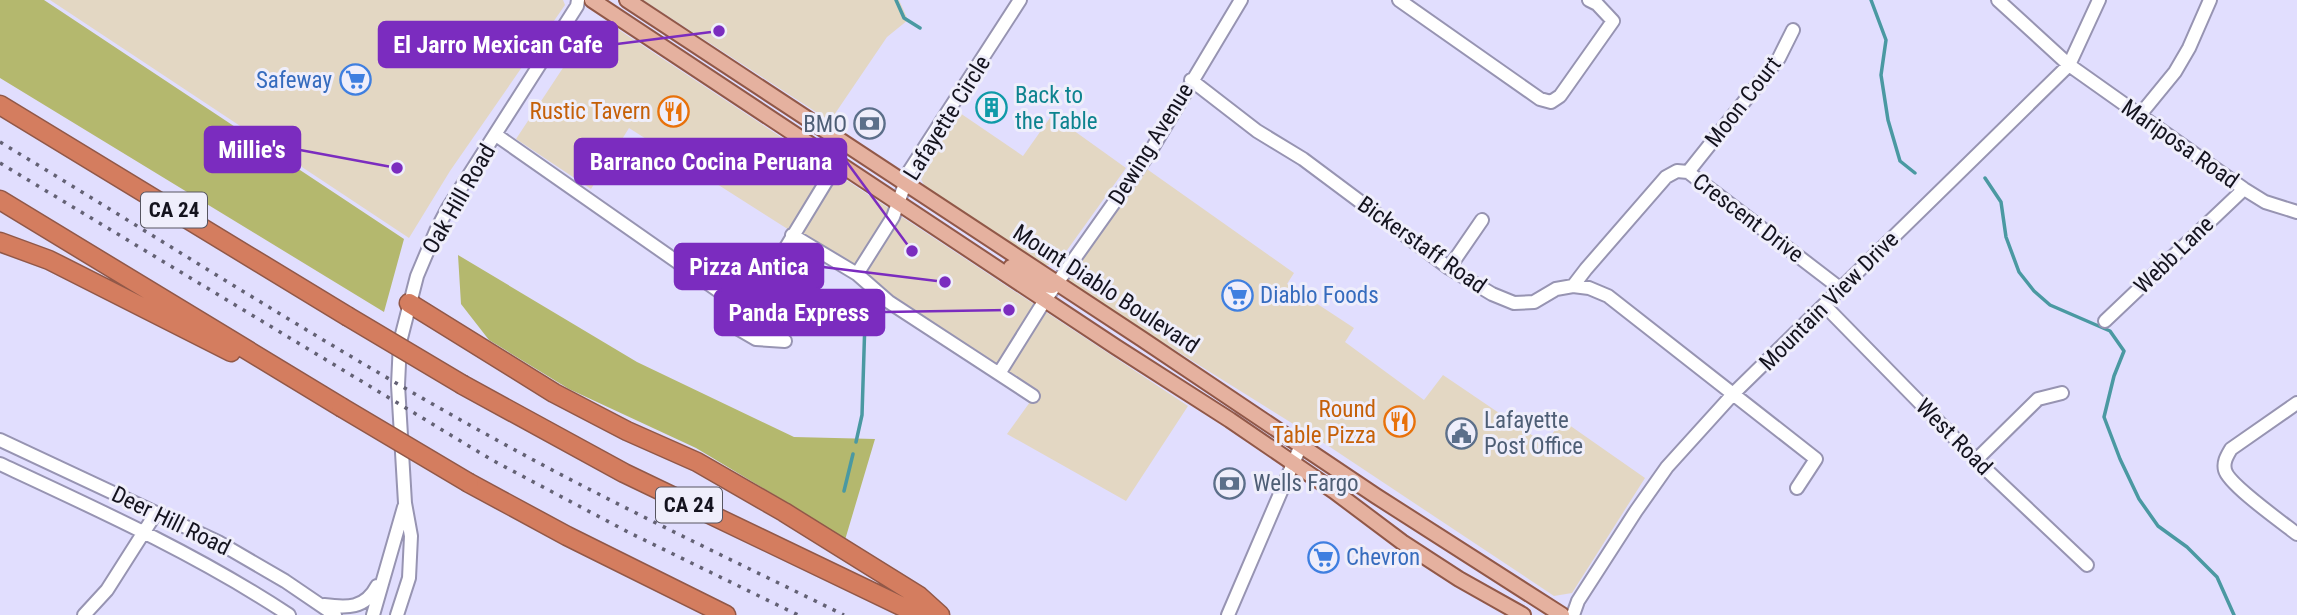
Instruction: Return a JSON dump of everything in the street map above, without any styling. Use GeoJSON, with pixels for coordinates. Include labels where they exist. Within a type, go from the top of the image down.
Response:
{"type":"FeatureCollection","features":[{"type":"Feature","properties":{"kind":"highway","name":"CA 24"},"geometry":{"type":"LineString","coordinates":[[0,105],[463,385],[624,472],[920,615]]}},
{"type":"Feature","properties":{"kind":"highway"},"geometry":{"type":"LineString","coordinates":[[0,200],[469,483],[567,536],[726,615]]}},
{"type":"Feature","properties":{"kind":"highway"},"geometry":{"type":"LineString","coordinates":[[0,242],[49,260],[341,407]]}},
{"type":"Feature","properties":{"kind":"highway"},"geometry":{"type":"LineString","coordinates":[[409,303],[554,393],[627,431],[697,462],[784,512],[919,596],[940,615]]}},
{"type":"Feature","properties":{"kind":"main road","name":"Mount Diablo Boulevard"},"geometry":{"type":"LineString","coordinates":[[592,0],[1230,420],[1334,491],[1402,542],[1459,579],[1523,615]]}},
{"type":"Feature","properties":{"kind":"main road","name":"Mount Diablo Boulevard"},"geometry":{"type":"LineString","coordinates":[[627,0],[1376,496],[1562,615]]}},
{"type":"Feature","properties":{"kind":"main road"},"geometry":{"type":"LineString","coordinates":[[991,264],[1003,262],[1040,284],[1057,284]]}},
{"type":"Feature","properties":{"kind":"main road"},"geometry":{"type":"LineString","coordinates":[[1045,300],[1053,294],[1057,295],[1094,318],[1107,316]]}},
{"type":"Feature","properties":{"kind":"street","name":"Oak Hill Road"},"geometry":{"type":"LineString","coordinates":[[397,615],[409,578],[411,536],[405,503],[398,363],[409,303],[436,231],[577,6],[578,0]]}},
{"type":"Feature","properties":{"kind":"street","name":"Lafayette Circle"},"geometry":{"type":"LineString","coordinates":[[857,274],[893,216],[911,170],[1020,0]]}},
{"type":"Feature","properties":{"kind":"street","name":"Dewing Avenue"},"geometry":{"type":"LineString","coordinates":[[1000,372],[1045,300],[1143,163],[1241,0]]}},
{"type":"Feature","properties":{"kind":"street"},"geometry":{"type":"LineString","coordinates":[[1399,0],[1540,99],[1551,102],[1560,96],[1613,20],[1598,4],[1589,0]]}},
{"type":"Feature","properties":{"kind":"street","name":"Mariposa Road"},"geometry":{"type":"LineString","coordinates":[[1998,0],[2068,65],[2244,189],[2265,202],[2297,212]]}},
{"type":"Feature","properties":{"kind":"street","name":"Mountain View Drive"},"geometry":{"type":"LineString","coordinates":[[1573,615],[1578,601],[1663,473],[1734,393],[2068,65],[2099,0]]}},
{"type":"Feature","properties":{"kind":"street"},"geometry":{"type":"LineString","coordinates":[[2140,116],[2175,72],[2210,0]]}},
{"type":"Feature","properties":{"kind":"street","name":"Moon Court"},"geometry":{"type":"LineString","coordinates":[[1688,172],[1779,58],[1793,30]]}},
{"type":"Feature","properties":{"kind":"street","name":"Bickerstaff Road"},"geometry":{"type":"LineString","coordinates":[[1191,80],[1256,131],[1303,159],[1448,268],[1492,295],[1514,303],[1534,302],[1556,289],[1573,286]]}},
{"type":"Feature","properties":{"kind":"street"},"geometry":{"type":"LineString","coordinates":[[496,135],[746,310]]}},
{"type":"Feature","properties":{"kind":"street"},"geometry":{"type":"LineString","coordinates":[[785,341],[756,339],[737,328],[838,162]]}},
{"type":"Feature","properties":{"kind":"street","name":"Crescent Drive"},"geometry":{"type":"LineString","coordinates":[[1573,286],[1666,177],[1677,171],[1688,172],[1841,289]]}},
{"type":"Feature","properties":{"kind":"street","name":"Webb Lane"},"geometry":{"type":"LineString","coordinates":[[2105,321],[2244,189]]}},
{"type":"Feature","properties":{"kind":"street"},"geometry":{"type":"LineString","coordinates":[[1448,268],[1482,220]]}},
{"type":"Feature","properties":{"kind":"street"},"geometry":{"type":"LineString","coordinates":[[792,235],[857,274],[889,302],[1033,396]]}},
{"type":"Feature","properties":{"kind":"street"},"geometry":{"type":"LineString","coordinates":[[1573,286],[1589,288],[1608,296],[1815,459],[1797,488]]}},
{"type":"Feature","properties":{"kind":"street","name":"West Road"},"geometry":{"type":"LineString","coordinates":[[1825,306],[1976,460],[2087,565]]}},
{"type":"Feature","properties":{"kind":"street"},"geometry":{"type":"LineString","coordinates":[[1976,460],[2038,399],[2062,393]]}},
{"type":"Feature","properties":{"kind":"street"},"geometry":{"type":"LineString","coordinates":[[2297,403],[2231,449],[2225,460],[2225,472],[2235,485],[2297,534]]}},
{"type":"Feature","properties":{"kind":"street","name":"Deer Hill Road"},"geometry":{"type":"LineString","coordinates":[[0,440],[218,542],[335,615]]}},
{"type":"Feature","properties":{"kind":"street"},"geometry":{"type":"LineString","coordinates":[[1228,615],[1301,444]]}},
{"type":"Feature","properties":{"kind":"street","name":"Deer Hill Road"},"geometry":{"type":"LineString","coordinates":[[0,464],[144,531],[289,615]]}},
{"type":"Feature","properties":{"kind":"street","name":"Oak Hill Road"},"geometry":{"type":"LineString","coordinates":[[373,615],[405,503]]}},
{"type":"Feature","properties":{"kind":"street"},"geometry":{"type":"LineString","coordinates":[[84,615],[107,590],[156,513]]}},
{"type":"Feature","properties":{"kind":"street"},"geometry":{"type":"LineString","coordinates":[[321,605],[345,608],[371,597],[391,558]]}},
{"type":"Feature","properties":{"kind":"shaded area"},"geometry":{"type":"Polygon","coordinates":[[[50,0],[563,0],[565,5],[450,171],[409,238],[50,0]]]}},
{"type":"Feature","properties":{"kind":"shaded area"},"geometry":{"type":"Polygon","coordinates":[[[643,0],[899,0],[908,20],[887,37],[830,121],[643,0]]]}},
{"type":"Feature","properties":{"kind":"shaded area"},"geometry":{"type":"Polygon","coordinates":[[[607,22],[1188,406],[1126,501],[1007,434],[1035,395],[849,268],[629,128],[591,189],[516,139],[588,30],[607,22]]]}},
{"type":"Feature","properties":{"kind":"shaded area"},"geometry":{"type":"Polygon","coordinates":[[[960,113],[1023,156],[1052,115],[1126,168],[1060,260],[1053,265],[1045,265],[925,187],[921,179],[923,171],[960,113]]]}},
{"type":"Feature","properties":{"kind":"shaded area"},"geometry":{"type":"Polygon","coordinates":[[[1144,167],[1294,273],[1287,284],[1354,328],[1345,342],[1424,400],[1443,375],[1545,444],[1562,420],[1645,478],[1572,593],[1554,596],[1327,445],[1063,280],[1144,167]]]}},
{"type":"Feature","properties":{"kind":"green space"},"geometry":{"type":"Polygon","coordinates":[[[0,0],[44,0],[404,239],[384,312],[0,78],[0,0]]]}},
{"type":"Feature","properties":{"kind":"green space"},"geometry":{"type":"Polygon","coordinates":[[[458,255],[637,362],[794,437],[875,439],[845,540],[696,448],[569,389],[489,340],[461,304],[458,255]]]}},
{"type":"Feature","properties":{"kind":"waterway"},"geometry":{"type":"LineString","coordinates":[[896,0],[904,18],[920,28]]}},
{"type":"Feature","properties":{"kind":"waterway"},"geometry":{"type":"LineString","coordinates":[[1871,0],[1886,40],[1881,75],[1888,120],[1900,161],[1915,173]]}},
{"type":"Feature","properties":{"kind":"waterway"},"geometry":{"type":"LineString","coordinates":[[1985,178],[2001,202],[2006,237],[2019,272],[2034,291],[2050,305],[2110,331],[2124,351],[2114,376],[2104,417],[2120,459],[2139,499],[2158,526],[2187,547],[2217,577],[2234,615]]}},
{"type":"Feature","properties":{"kind":"waterway"},"geometry":{"type":"LineString","coordinates":[[856,442],[862,415],[865,320]]}},
{"type":"Feature","properties":{"kind":"waterway"},"geometry":{"type":"LineString","coordinates":[[844,491],[853,454]]}},
{"type":"Feature","properties":{"kind":"railway"},"geometry":{"type":"LineString","coordinates":[[0,142],[313,334],[504,444],[588,489],[844,615]]}},
{"type":"Feature","properties":{"kind":"railway"},"geometry":{"type":"LineString","coordinates":[[0,163],[492,460],[628,532],[798,615]]}},
{"type":"Feature","properties":{"kind":"place","name":"El Jarro Mexican Cafe"},"geometry":{"type":"Point","coordinates":[719,31]}},
{"type":"Feature","properties":{"kind":"place","name":"Safeway"},"geometry":{"type":"Point","coordinates":[355,80]}},
{"type":"Feature","properties":{"kind":"place","name":"Back to the Table"},"geometry":{"type":"Point","coordinates":[992,108]}},
{"type":"Feature","properties":{"kind":"place","name":"Rustic Tavern"},"geometry":{"type":"Point","coordinates":[674,111]}},
{"type":"Feature","properties":{"kind":"place","name":"BMO"},"geometry":{"type":"Point","coordinates":[870,124]}},
{"type":"Feature","properties":{"kind":"place","name":"Millie's"},"geometry":{"type":"Point","coordinates":[397,168]}},
{"type":"Feature","properties":{"kind":"place","name":"Barranco Cocina Peruana"},"geometry":{"type":"Point","coordinates":[912,251]}},
{"type":"Feature","properties":{"kind":"place","name":"Pizza Antica"},"geometry":{"type":"Point","coordinates":[945,282]}},
{"type":"Feature","properties":{"kind":"place","name":"Diablo Foods"},"geometry":{"type":"Point","coordinates":[1237,295]}},
{"type":"Feature","properties":{"kind":"place","name":"Panda Express"},"geometry":{"type":"Point","coordinates":[1009,310]}},
{"type":"Feature","properties":{"kind":"place","name":"Round Table Pizza"},"geometry":{"type":"Point","coordinates":[1399,422]}},
{"type":"Feature","properties":{"kind":"place","name":"Lafayette Post Office"},"geometry":{"type":"Point","coordinates":[1461,433]}},
{"type":"Feature","properties":{"kind":"place","name":"Wells Fargo"},"geometry":{"type":"Point","coordinates":[1230,483]}},
{"type":"Feature","properties":{"kind":"place","name":"Chevron"},"geometry":{"type":"Point","coordinates":[1323,557]}}]}
